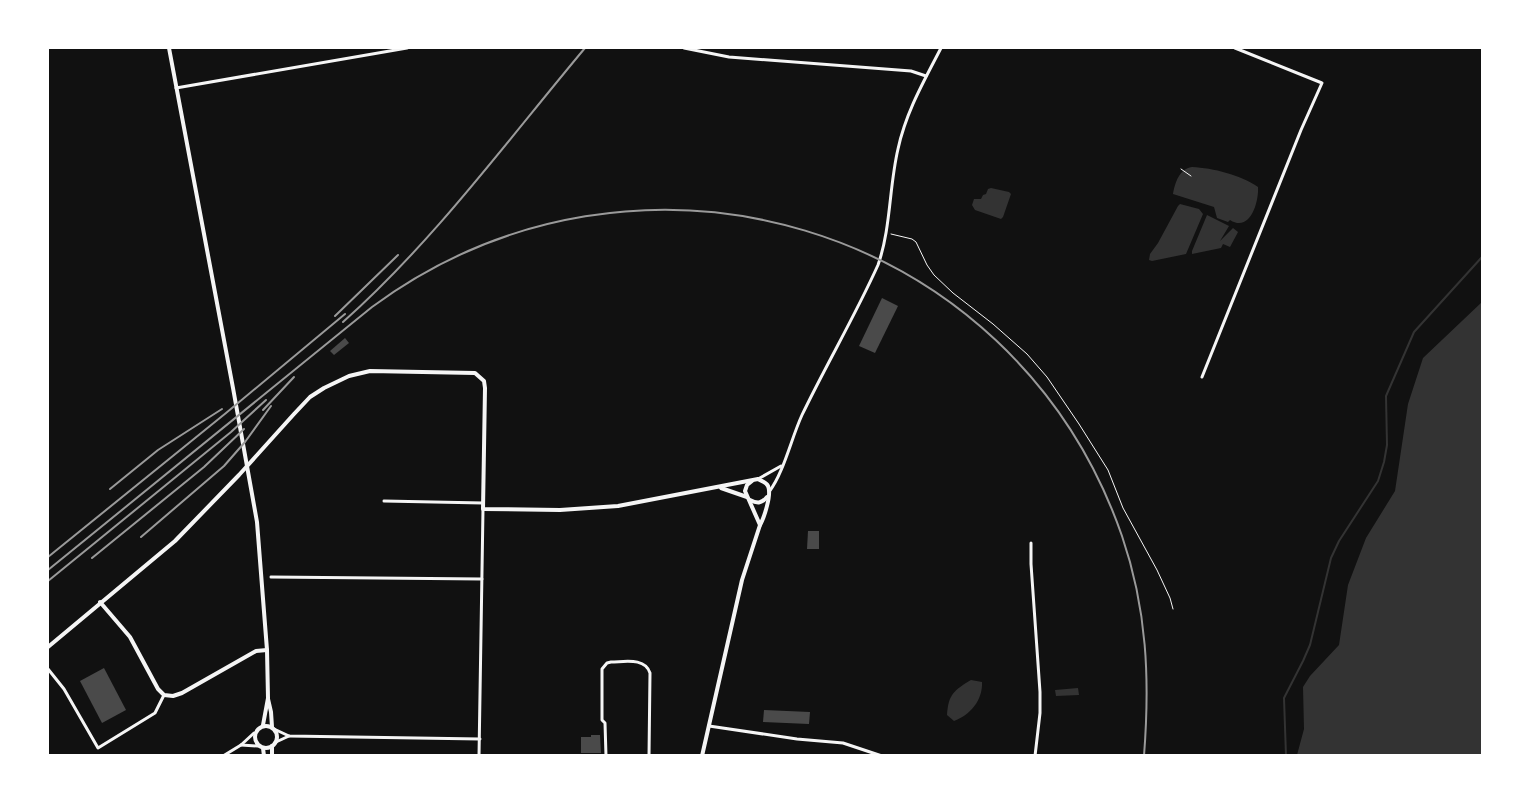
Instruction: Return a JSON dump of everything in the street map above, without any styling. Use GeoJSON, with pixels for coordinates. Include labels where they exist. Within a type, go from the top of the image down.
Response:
{"type":"FeatureCollection","features":[{"type":"Feature","properties":{"kind":"street"},"geometry":{"type":"LineString","coordinates":[[169,48],[248,469],[259,542],[267,650],[268,698],[273,728],[277,735],[276,742]]}},
{"type":"Feature","properties":{"kind":"street"},"geometry":{"type":"LineString","coordinates":[[176,88],[407,48]]}},
{"type":"Feature","properties":{"kind":"street"},"geometry":{"type":"LineString","coordinates":[[684,48],[729,57],[911,72],[926,76]]}},
{"type":"Feature","properties":{"kind":"street"},"geometry":{"type":"LineString","coordinates":[[769,492],[780,475],[782,465],[808,404],[878,265],[886,232],[898,150],[910,109],[942,48]]}},
{"type":"Feature","properties":{"kind":"street"},"geometry":{"type":"LineString","coordinates":[[1202,377],[1301,130],[1322,83],[1235,48]]}},
{"type":"Feature","properties":{"kind":"street"},"geometry":{"type":"LineString","coordinates":[[48,647],[175,541],[239,475],[310,397],[335,381],[370,372],[475,373],[484,381],[485,388],[479,756]]}},
{"type":"Feature","properties":{"kind":"street"},"geometry":{"type":"LineString","coordinates":[[483,509],[589,509],[618,506],[758,480],[782,465]]}},
{"type":"Feature","properties":{"kind":"street"},"geometry":{"type":"LineString","coordinates":[[702,756],[742,580],[760,525],[764,519],[769,492],[768,486],[763,481],[758,480]]}},
{"type":"Feature","properties":{"kind":"street"},"geometry":{"type":"LineString","coordinates":[[752,481],[747,485],[746,490],[760,525]]}},
{"type":"Feature","properties":{"kind":"street"},"geometry":{"type":"LineString","coordinates":[[721,488],[756,503],[763,502],[768,497]]}},
{"type":"Feature","properties":{"kind":"street"},"geometry":{"type":"LineString","coordinates":[[384,500],[483,503]]}},
{"type":"Feature","properties":{"kind":"street"},"geometry":{"type":"LineString","coordinates":[[1031,543],[1040,699],[1034,756]]}},
{"type":"Feature","properties":{"kind":"street"},"geometry":{"type":"LineString","coordinates":[[270,577],[482,579]]}},
{"type":"Feature","properties":{"kind":"street"},"geometry":{"type":"LineString","coordinates":[[100,602],[130,637],[164,695]]}},
{"type":"Feature","properties":{"kind":"street"},"geometry":{"type":"LineString","coordinates":[[164,695],[173,696],[182,693],[256,650],[267,650]]}},
{"type":"Feature","properties":{"kind":"street"},"geometry":{"type":"LineString","coordinates":[[606,756],[605,723],[602,720],[602,670],[606,663],[610,662],[638,662],[649,669],[648,756]]}},
{"type":"Feature","properties":{"kind":"street"},"geometry":{"type":"LineString","coordinates":[[48,669],[64,689],[98,748],[155,713],[164,695]]}},
{"type":"Feature","properties":{"kind":"street"},"geometry":{"type":"LineString","coordinates":[[263,726],[268,698]]}},
{"type":"Feature","properties":{"kind":"street"},"geometry":{"type":"LineString","coordinates":[[223,756],[241,746],[259,727],[263,726],[273,728],[289,736],[480,739]]}},
{"type":"Feature","properties":{"kind":"street"},"geometry":{"type":"LineString","coordinates":[[709,726],[797,739],[843,743],[882,756]]}},
{"type":"Feature","properties":{"kind":"street"},"geometry":{"type":"LineString","coordinates":[[254,733],[254,740],[264,756]]}},
{"type":"Feature","properties":{"kind":"street"},"geometry":{"type":"LineString","coordinates":[[241,746],[272,746],[289,736]]}},
{"type":"Feature","properties":{"kind":"street"},"geometry":{"type":"LineString","coordinates":[[272,746],[272,756]]}},
{"type":"Feature","properties":{"kind":"path"},"geometry":{"type":"LineString","coordinates":[[1180,169],[1191,176]]}},
{"type":"Feature","properties":{"kind":"path"},"geometry":{"type":"LineString","coordinates":[[886,232],[912,239],[916,242],[934,275],[1027,354],[1047,377],[1108,470],[1120,500],[1157,570],[1173,609]]}},
{"type":"Feature","properties":{"kind":"shaded area"},"geometry":{"type":"Polygon","coordinates":[[[1192,167],[1226,173],[1258,187],[1255,207],[1248,219],[1237,223],[1230,220],[1228,222],[1217,218],[1214,207],[1173,194],[1176,181],[1184,171],[1192,167]]]}},
{"type":"Feature","properties":{"kind":"shaded area"},"geometry":{"type":"Polygon","coordinates":[[[991,188],[1011,194],[1001,219],[975,210],[972,205],[974,199],[981,199],[988,189],[991,188]]]}},
{"type":"Feature","properties":{"kind":"shaded area"},"geometry":{"type":"Polygon","coordinates":[[[1180,204],[1199,209],[1203,214],[1186,254],[1149,260],[1150,254],[1180,204]]]}},
{"type":"Feature","properties":{"kind":"shaded area"},"geometry":{"type":"Polygon","coordinates":[[[1207,215],[1229,226],[1220,241],[1233,228],[1238,232],[1230,247],[1223,244],[1221,248],[1192,254],[1192,251],[1207,215]]]}},
{"type":"Feature","properties":{"kind":"shaded area"},"geometry":{"type":"Polygon","coordinates":[[[1482,302],[1482,755],[1297,755],[1304,729],[1303,687],[1310,676],[1339,645],[1348,585],[1366,538],[1395,491],[1408,404],[1423,358],[1482,302]]]}},
{"type":"Feature","properties":{"kind":"shaded area"},"geometry":{"type":"Polygon","coordinates":[[[971,680],[982,682],[978,701],[970,711],[954,721],[947,715],[949,702],[956,690],[971,680]]]}},
{"type":"Feature","properties":{"kind":"shaded area"},"geometry":{"type":"Polygon","coordinates":[[[1078,688],[1079,695],[1056,696],[1055,690],[1078,688]]]}},
{"type":"Feature","properties":{"kind":"building"},"geometry":{"type":"Polygon","coordinates":[[[882,298],[898,306],[875,353],[859,346],[882,298]]]}},
{"type":"Feature","properties":{"kind":"building"},"geometry":{"type":"Polygon","coordinates":[[[345,338],[349,343],[334,355],[330,351],[345,338]]]}},
{"type":"Feature","properties":{"kind":"building"},"geometry":{"type":"Polygon","coordinates":[[[808,531],[819,531],[819,549],[807,549],[808,531]]]}},
{"type":"Feature","properties":{"kind":"building"},"geometry":{"type":"Polygon","coordinates":[[[104,668],[126,710],[102,723],[80,681],[104,668]]]}},
{"type":"Feature","properties":{"kind":"building"},"geometry":{"type":"Polygon","coordinates":[[[764,710],[810,712],[809,724],[763,722],[764,710]]]}},
{"type":"Feature","properties":{"kind":"building"},"geometry":{"type":"Polygon","coordinates":[[[591,735],[600,735],[601,753],[581,753],[581,737],[591,737],[591,735]]]}},
{"type":"Feature","properties":{"kind":"waterway"},"geometry":{"type":"LineString","coordinates":[[1286,756],[1284,698],[1310,645],[1331,558],[1339,541],[1378,481],[1387,445],[1386,396],[1414,332],[1482,257]]}},
{"type":"Feature","properties":{"kind":"railway"},"geometry":{"type":"LineString","coordinates":[[343,322],[376,291],[439,224],[585,48]]}},
{"type":"Feature","properties":{"kind":"railway"},"geometry":{"type":"LineString","coordinates":[[48,570],[372,307],[476,248],[585,216],[697,211],[805,231],[906,274],[996,340],[1069,428],[1122,536],[1137,590],[1145,644],[1147,699],[1144,756]]}},
{"type":"Feature","properties":{"kind":"railway"},"geometry":{"type":"LineString","coordinates":[[335,316],[398,255]]}},
{"type":"Feature","properties":{"kind":"railway"},"geometry":{"type":"LineString","coordinates":[[48,557],[345,314]]}},
{"type":"Feature","properties":{"kind":"railway"},"geometry":{"type":"LineString","coordinates":[[263,410],[294,377]]}},
{"type":"Feature","properties":{"kind":"railway"},"geometry":{"type":"LineString","coordinates":[[48,581],[231,432],[266,400]]}},
{"type":"Feature","properties":{"kind":"railway"},"geometry":{"type":"LineString","coordinates":[[141,537],[224,466],[245,442],[271,406]]}},
{"type":"Feature","properties":{"kind":"railway"},"geometry":{"type":"LineString","coordinates":[[110,489],[158,450],[222,409]]}},
{"type":"Feature","properties":{"kind":"railway"},"geometry":{"type":"LineString","coordinates":[[92,558],[204,467],[244,429]]}}]}
